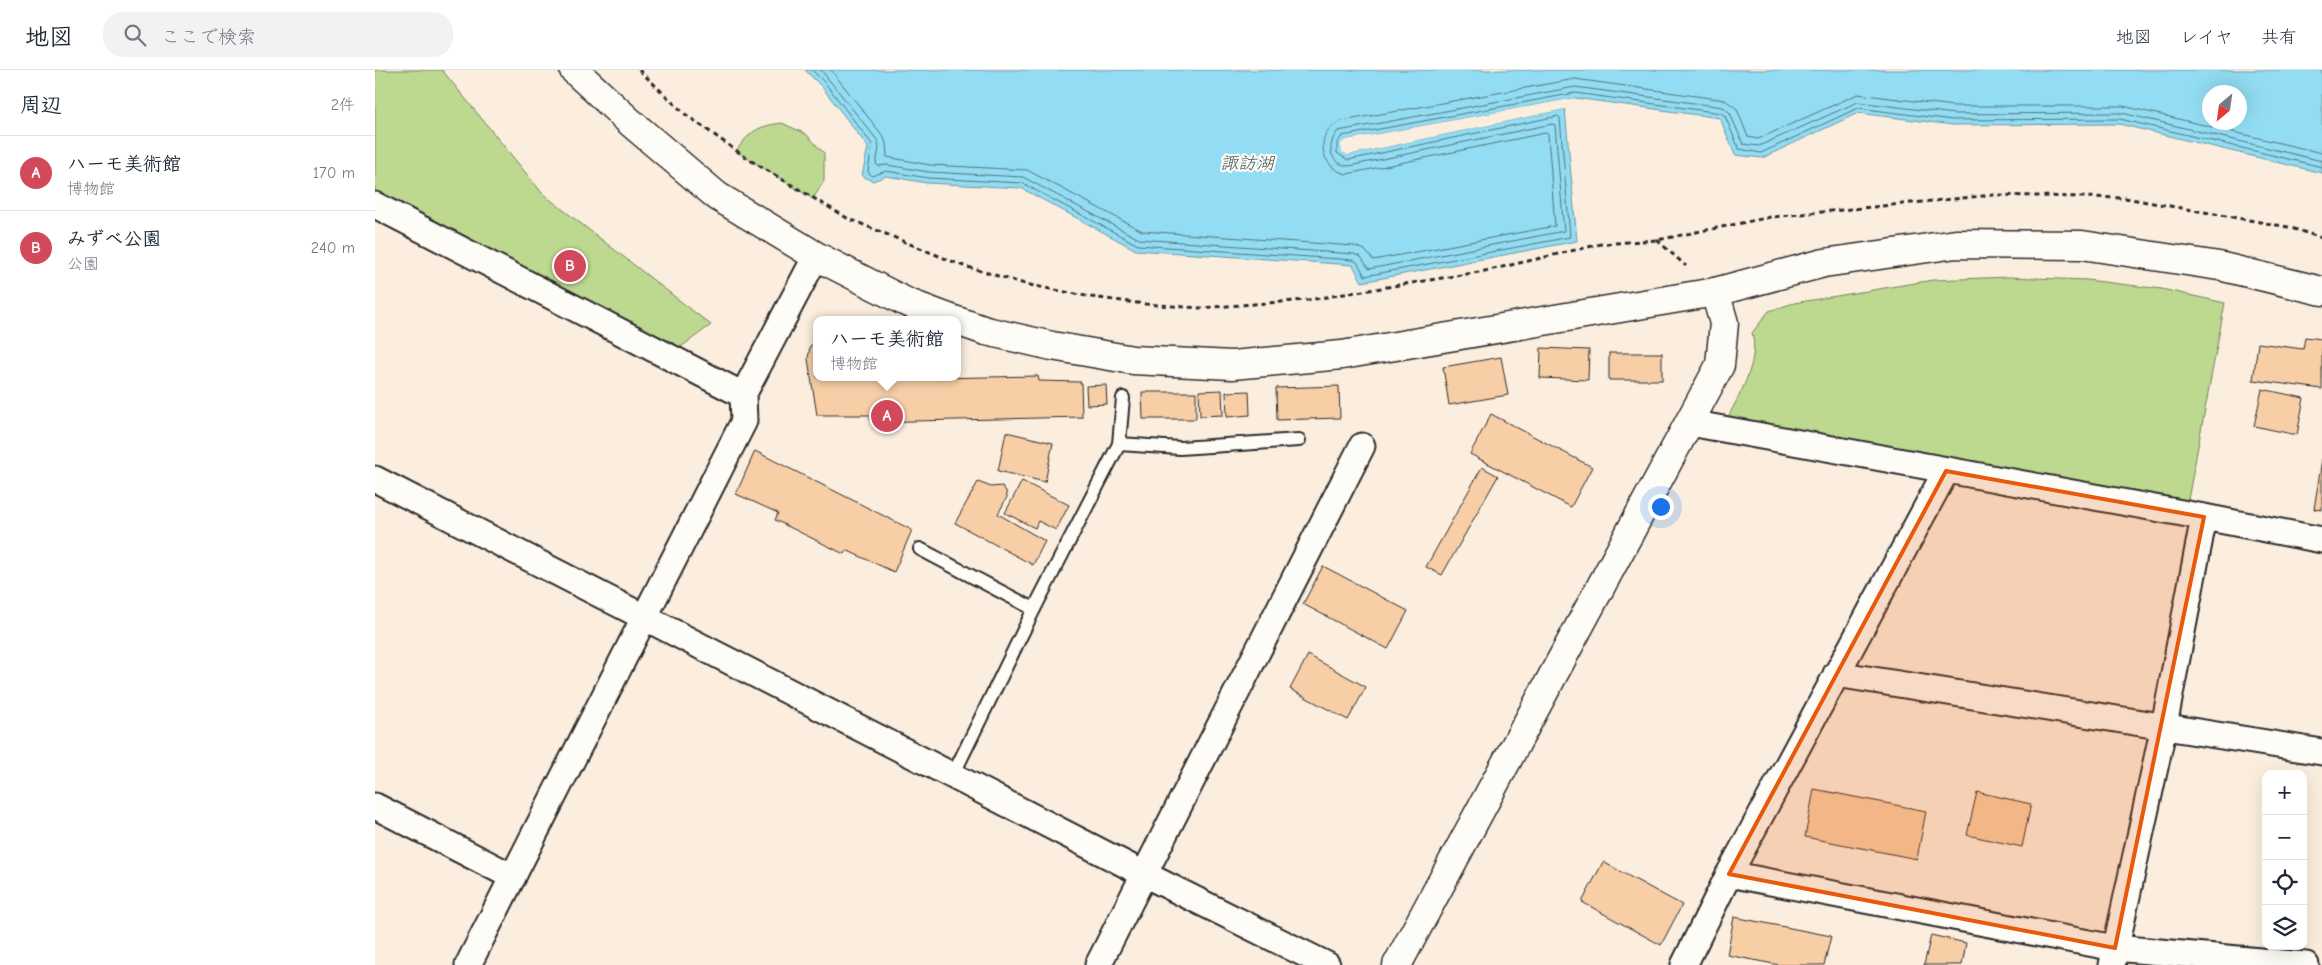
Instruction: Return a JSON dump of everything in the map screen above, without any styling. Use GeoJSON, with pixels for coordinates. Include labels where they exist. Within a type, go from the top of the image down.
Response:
{"type":"FeatureCollection","features":[{"type":"Feature","properties":{"kind":"street"},"geometry":{"type":"LineString","coordinates":[[573,70],[630,122],[717,196],[816,256],[906,302],[945,316]]}},
{"type":"Feature","properties":{"kind":"street"},"geometry":{"type":"LineString","coordinates":[[375,205],[743,395]]}},
{"type":"Feature","properties":{"kind":"street"},"geometry":{"type":"LineString","coordinates":[[961,322],[1014,338],[1133,360],[1232,365],[1342,355],[1715,292],[1823,263],[1956,244],[2082,245],[2219,266],[2322,291]]}},
{"type":"Feature","properties":{"kind":"street"},"geometry":{"type":"LineString","coordinates":[[468,965],[744,421],[743,395],[816,256]]}},
{"type":"Feature","properties":{"kind":"street"},"geometry":{"type":"LineString","coordinates":[[1397,965],[1720,365],[1724,323],[1715,292]]}},
{"type":"Feature","properties":{"kind":"street"},"geometry":{"type":"LineString","coordinates":[[1690,423],[2322,540]]}},
{"type":"Feature","properties":{"kind":"street"},"geometry":{"type":"LineString","coordinates":[[1098,965],[1362,446]]}},
{"type":"Feature","properties":{"kind":"street"},"geometry":{"type":"LineString","coordinates":[[1684,965],[1729,874],[1946,471]]}},
{"type":"Feature","properties":{"kind":"street"},"geometry":{"type":"LineString","coordinates":[[375,479],[1144,874],[1327,965]]}},
{"type":"Feature","properties":{"kind":"street"},"geometry":{"type":"LineString","coordinates":[[2113,956],[2164,726],[2204,517]]}},
{"type":"Feature","properties":{"kind":"street"},"geometry":{"type":"LineString","coordinates":[[1836,674],[2322,752]]}},
{"type":"Feature","properties":{"kind":"street"},"geometry":{"type":"LineString","coordinates":[[375,806],[513,877]]}},
{"type":"Feature","properties":{"kind":"street"},"geometry":{"type":"LineString","coordinates":[[1729,874],[2113,956],[2306,965]]}},
{"type":"Feature","properties":{"kind":"lane"},"geometry":{"type":"LineString","coordinates":[[953,775],[1034,609],[1119,444],[1123,398]]}},
{"type":"Feature","properties":{"kind":"lane"},"geometry":{"type":"LineString","coordinates":[[1119,444],[1180,448],[1299,440]]}},
{"type":"Feature","properties":{"kind":"lane"},"geometry":{"type":"LineString","coordinates":[[921,549],[1034,609]]}},
{"type":"Feature","properties":{"kind":"path"},"geometry":{"type":"LineString","coordinates":[[639,70],[685,114],[748,159],[847,218],[961,265],[1025,284],[1091,297],[1145,304],[1200,308],[1308,300],[1485,271],[1601,244],[1657,240],[1771,217],[1993,195],[2125,198],[2288,227],[2322,238]]}},
{"type":"Feature","properties":{"kind":"path"},"geometry":{"type":"LineString","coordinates":[[1657,240],[1689,269],[1679,270]]}},
{"type":"Feature","properties":{"kind":"highlighted area"},"geometry":{"type":"Polygon","coordinates":[[[1946,471],[2204,517],[2115,948],[1729,874],[1946,471]]]}},
{"type":"Feature","properties":{"kind":"green space"},"geometry":{"type":"Polygon","coordinates":[[[375,70],[442,70],[543,194],[711,325],[674,352],[375,200],[375,70]]]}},
{"type":"Feature","properties":{"kind":"green space"},"geometry":{"type":"Polygon","coordinates":[[[782,123],[806,134],[824,153],[824,181],[813,199],[736,151],[750,134],[761,128],[782,123]]]}},
{"type":"Feature","properties":{"kind":"green space"},"geometry":{"type":"Polygon","coordinates":[[[2009,277],[2087,280],[2162,289],[2225,303],[2187,505],[1725,423],[1750,368],[1754,344],[1752,333],[1769,311],[1794,303],[1933,280],[2009,277]]]}},
{"type":"Feature","properties":{"kind":"water","name":"諏訪湖"},"geometry":{"type":"Polygon","coordinates":[[[805,70],[2322,70],[2322,173],[2119,124],[1953,125],[1858,113],[1762,158],[1735,155],[1720,118],[1575,98],[1345,140],[1342,151],[1348,155],[1565,109],[1577,241],[1362,282],[1353,265],[1136,250],[1021,188],[927,183],[886,176],[873,181],[862,176],[868,147],[822,87],[805,70]]]}},
{"type":"Feature","properties":{"kind":"pier"},"geometry":{"type":"Polygon","coordinates":[[[1575,98],[1572,101],[1346,142],[1344,150],[1348,152],[1566,107],[1565,109],[1348,155],[1342,152],[1341,144],[1345,140],[1575,98]]]}},
{"type":"Feature","properties":{"kind":"building"},"geometry":{"type":"Polygon","coordinates":[[[2305,337],[2322,339],[2322,389],[2253,380],[2258,343],[2303,349],[2305,337]]]}},
{"type":"Feature","properties":{"kind":"building"},"geometry":{"type":"Polygon","coordinates":[[[813,344],[813,381],[961,381],[961,378],[1038,376],[1039,381],[1081,382],[1082,417],[871,422],[870,415],[817,415],[808,359],[810,346],[813,344]]]}},
{"type":"Feature","properties":{"kind":"building"},"geometry":{"type":"Polygon","coordinates":[[[1541,348],[1589,350],[1588,380],[1540,378],[1541,348]]]}},
{"type":"Feature","properties":{"kind":"building"},"geometry":{"type":"Polygon","coordinates":[[[1609,353],[1662,353],[1662,380],[1609,380],[1609,353]]]}},
{"type":"Feature","properties":{"kind":"building"},"geometry":{"type":"Polygon","coordinates":[[[1501,357],[1508,395],[1449,405],[1443,367],[1501,357]]]}},
{"type":"Feature","properties":{"kind":"building"},"geometry":{"type":"Polygon","coordinates":[[[1106,385],[1107,404],[1087,405],[1086,386],[1106,385]]]}},
{"type":"Feature","properties":{"kind":"building"},"geometry":{"type":"Polygon","coordinates":[[[1339,386],[1340,418],[1277,420],[1276,388],[1339,386]]]}},
{"type":"Feature","properties":{"kind":"building"},"geometry":{"type":"Polygon","coordinates":[[[2262,389],[2304,398],[2297,435],[2254,426],[2262,389]]]}},
{"type":"Feature","properties":{"kind":"building"},"geometry":{"type":"Polygon","coordinates":[[[1222,390],[1223,415],[1200,416],[1199,391],[1222,390]]]}},
{"type":"Feature","properties":{"kind":"building"},"geometry":{"type":"Polygon","coordinates":[[[1249,391],[1250,415],[1227,417],[1226,392],[1249,391]]]}},
{"type":"Feature","properties":{"kind":"building"},"geometry":{"type":"Polygon","coordinates":[[[1142,392],[1196,392],[1196,419],[1143,419],[1142,392]]]}},
{"type":"Feature","properties":{"kind":"building"},"geometry":{"type":"Polygon","coordinates":[[[1491,414],[1592,467],[1571,507],[1470,454],[1491,414]]]}},
{"type":"Feature","properties":{"kind":"building"},"geometry":{"type":"Polygon","coordinates":[[[1006,432],[1053,443],[1045,482],[998,471],[1006,432]]]}},
{"type":"Feature","properties":{"kind":"building"},"geometry":{"type":"Polygon","coordinates":[[[755,451],[912,530],[894,572],[846,550],[844,554],[775,520],[778,513],[736,494],[755,451]]]}},
{"type":"Feature","properties":{"kind":"building"},"geometry":{"type":"Polygon","coordinates":[[[2322,459],[2322,510],[2314,509],[2322,459]]]}},
{"type":"Feature","properties":{"kind":"building"},"geometry":{"type":"Polygon","coordinates":[[[1482,467],[1498,476],[1442,575],[1426,567],[1482,467]]]}},
{"type":"Feature","properties":{"kind":"building"},"geometry":{"type":"Polygon","coordinates":[[[1022,481],[1069,505],[1056,530],[1038,521],[1035,528],[1005,513],[1022,481]]]}},
{"type":"Feature","properties":{"kind":"building"},"geometry":{"type":"Polygon","coordinates":[[[978,482],[991,487],[1002,486],[1006,491],[1007,497],[998,514],[1045,541],[1033,565],[955,523],[978,482]]]}},
{"type":"Feature","properties":{"kind":"building"},"geometry":{"type":"Polygon","coordinates":[[[1323,566],[1408,611],[1388,649],[1303,604],[1323,566]]]}},
{"type":"Feature","properties":{"kind":"building"},"geometry":{"type":"Polygon","coordinates":[[[1308,655],[1366,687],[1348,720],[1290,689],[1308,655]]]}},
{"type":"Feature","properties":{"kind":"building"},"geometry":{"type":"Polygon","coordinates":[[[1814,789],[1926,811],[1917,859],[1805,837],[1814,789]]]}},
{"type":"Feature","properties":{"kind":"building"},"geometry":{"type":"Polygon","coordinates":[[[1977,792],[2031,804],[2022,847],[1967,835],[1977,792]]]}},
{"type":"Feature","properties":{"kind":"building"},"geometry":{"type":"Polygon","coordinates":[[[1603,862],[1682,905],[1661,945],[1582,902],[1603,862]]]}},
{"type":"Feature","properties":{"kind":"building"},"geometry":{"type":"Polygon","coordinates":[[[1734,917],[1831,936],[1824,965],[1779,965],[1727,955],[1734,917]]]}},
{"type":"Feature","properties":{"kind":"building"},"geometry":{"type":"Polygon","coordinates":[[[1931,935],[1966,943],[1962,965],[1924,965],[1931,935]]]}},
{"type":"Feature","properties":{"kind":"place","name":"みずべ公園"},"geometry":{"type":"Point","coordinates":[570,266]}},
{"type":"Feature","properties":{"kind":"place","name":"ハーモ美術館"},"geometry":{"type":"Point","coordinates":[887,416]}}]}
